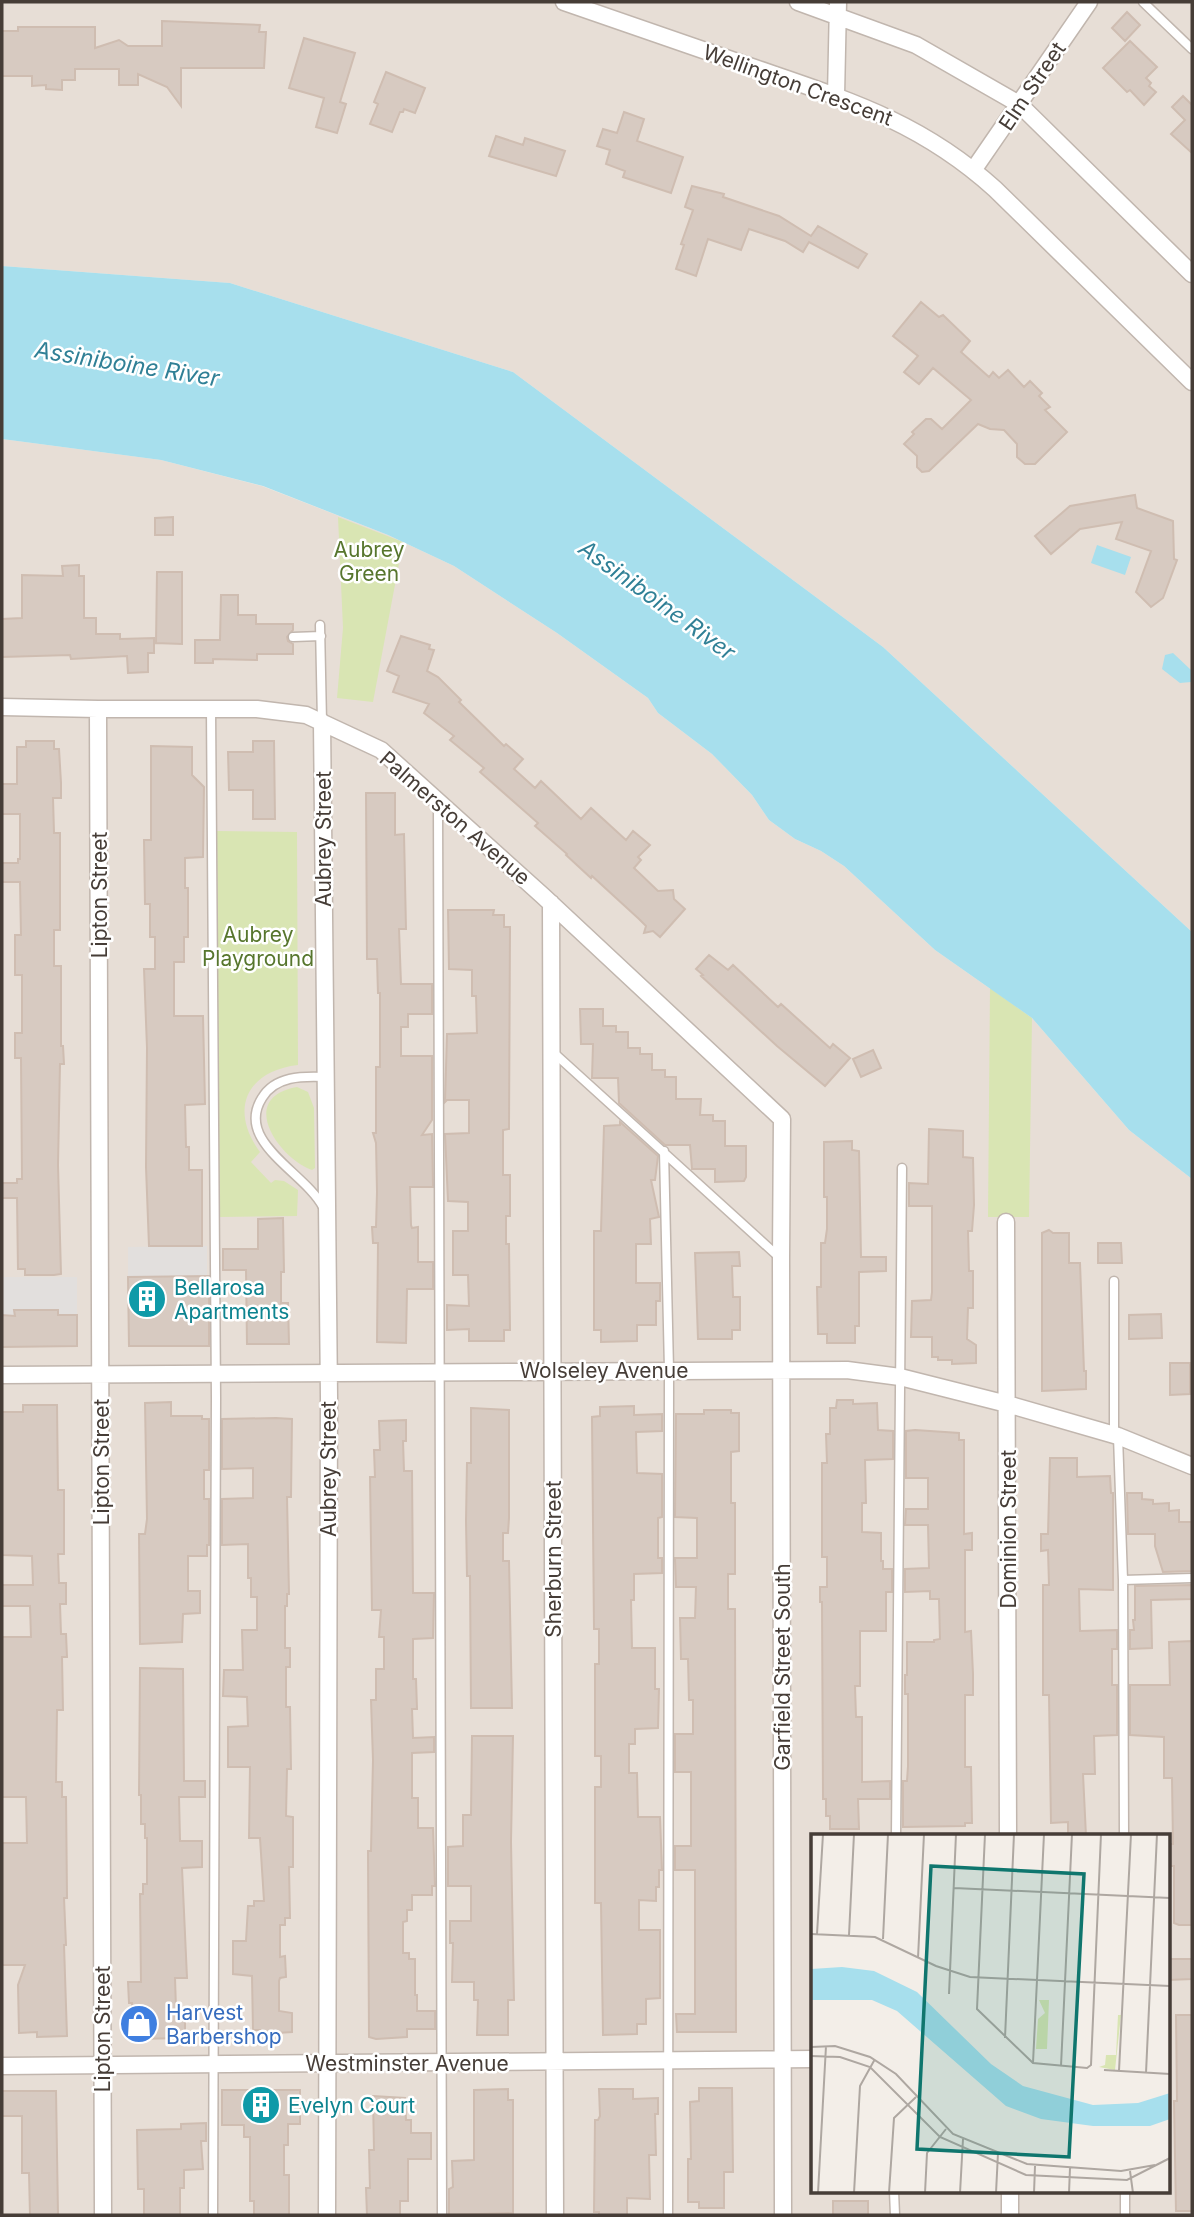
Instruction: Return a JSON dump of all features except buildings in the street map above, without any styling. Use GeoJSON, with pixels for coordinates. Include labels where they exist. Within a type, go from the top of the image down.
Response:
{"type":"FeatureCollection","features":[{"type":"Feature","properties":{"kind":"street","name":"Wellington Crescent"},"geometry":{"type":"LineString","coordinates":[[564,2],[836,96],[894,119],[974,169],[1192,382]]}},
{"type":"Feature","properties":{"kind":"street"},"geometry":{"type":"LineString","coordinates":[[798,2],[838,9],[916,46],[1018,104],[1192,274]]}},
{"type":"Feature","properties":{"kind":"street","name":"Elm Street"},"geometry":{"type":"LineString","coordinates":[[974,169],[1089,2]]}},
{"type":"Feature","properties":{"kind":"street"},"geometry":{"type":"LineString","coordinates":[[836,96],[838,9]]}},
{"type":"Feature","properties":{"kind":"street","name":"Palmerston Avenue"},"geometry":{"type":"LineString","coordinates":[[2,707],[257,709],[306,715],[381,750],[551,903],[782,1119]]}},
{"type":"Feature","properties":{"kind":"street","name":"Lipton Street"},"geometry":{"type":"LineString","coordinates":[[98,709],[103,2215]]}},
{"type":"Feature","properties":{"kind":"street","name":"Aubrey Street"},"geometry":{"type":"LineString","coordinates":[[322,722],[328,1372],[327,2215]]}},
{"type":"Feature","properties":{"kind":"street","name":"Sherburn Street"},"geometry":{"type":"LineString","coordinates":[[551,903],[555,2215]]}},
{"type":"Feature","properties":{"kind":"street","name":"Garfield Street South"},"geometry":{"type":"LineString","coordinates":[[782,1119],[783,2215]]}},
{"type":"Feature","properties":{"kind":"street","name":"Dominion Street"},"geometry":{"type":"LineString","coordinates":[[1006,1222],[1008,1834]]}},
{"type":"Feature","properties":{"kind":"street","name":"Wolseley Avenue"},"geometry":{"type":"LineString","coordinates":[[2,1375],[847,1370],[900,1377],[1007,1404],[1116,1435],[1192,1466]]}},
{"type":"Feature","properties":{"kind":"street","name":"Westminster Avenue"},"geometry":{"type":"LineString","coordinates":[[2,2066],[811,2059]]}},
{"type":"Feature","properties":{"kind":"street"},"geometry":{"type":"LineString","coordinates":[[1010,2192],[1010,2215]]}},
{"type":"Feature","properties":{"kind":"lane"},"geometry":{"type":"LineString","coordinates":[[1143,2],[1192,49]]}},
{"type":"Feature","properties":{"kind":"lane"},"geometry":{"type":"LineString","coordinates":[[320,625],[322,722]]}},
{"type":"Feature","properties":{"kind":"lane"},"geometry":{"type":"LineString","coordinates":[[293,637],[321,636]]}},
{"type":"Feature","properties":{"kind":"lane"},"geometry":{"type":"LineString","coordinates":[[211,709],[216,1373],[214,2215]]}},
{"type":"Feature","properties":{"kind":"lane"},"geometry":{"type":"LineString","coordinates":[[438,800],[442,2215]]}},
{"type":"Feature","properties":{"kind":"lane"},"geometry":{"type":"LineString","coordinates":[[551,1051],[781,1258]]}},
{"type":"Feature","properties":{"kind":"lane"},"geometry":{"type":"LineString","coordinates":[[325,1077],[301,1076],[273,1085],[262,1096],[254,1118],[264,1143],[314,1193],[322,1204],[327,1219]]}},
{"type":"Feature","properties":{"kind":"lane"},"geometry":{"type":"LineString","coordinates":[[664,1151],[669,1370],[668,2215]]}},
{"type":"Feature","properties":{"kind":"lane"},"geometry":{"type":"LineString","coordinates":[[896,1834],[902,1168]]}},
{"type":"Feature","properties":{"kind":"lane"},"geometry":{"type":"LineString","coordinates":[[1114,1281],[1116,1435],[1123,1580],[1124,1834]]}},
{"type":"Feature","properties":{"kind":"lane"},"geometry":{"type":"LineString","coordinates":[[1123,1580],[1192,1578]]}},
{"type":"Feature","properties":{"kind":"lane"},"geometry":{"type":"LineString","coordinates":[[894,2192],[895,2215]]}},
{"type":"Feature","properties":{"kind":"lane"},"geometry":{"type":"LineString","coordinates":[[1125,2192],[1125,2215]]}},
{"type":"Feature","properties":{"kind":"shaded area"},"geometry":{"type":"Polygon","coordinates":[[[2,2],[1192,2],[1192,932],[883,647],[513,372],[230,283],[2,266],[2,2]]]}},
{"type":"Feature","properties":{"kind":"shaded area"},"geometry":{"type":"Polygon","coordinates":[[[2,439],[161,460],[262,486],[388,535],[454,566],[557,633],[648,698],[658,713],[712,754],[752,795],[769,820],[795,839],[844,866],[935,950],[1032,1018],[1129,1130],[1192,1179],[1192,2215],[2,2215],[2,439]]]}},
{"type":"Feature","properties":{"kind":"shaded area"},"geometry":{"type":"Polygon","coordinates":[[[207,1246],[207,1276],[128,1277],[128,1247],[207,1246]]]}},
{"type":"Feature","properties":{"kind":"shaded area"},"geometry":{"type":"Polygon","coordinates":[[[2,1277],[77,1277],[77,1315],[58,1315],[58,1310],[14,1311],[15,1316],[2,1315],[2,1277]]]}},
{"type":"Feature","properties":{"kind":"green space","name":"Aubrey Green"},"geometry":{"type":"Polygon","coordinates":[[[338,517],[403,542],[373,702],[337,698],[343,628],[338,517]]]}},
{"type":"Feature","properties":{"kind":"green space","name":"Aubrey Playground"},"geometry":{"type":"Polygon","coordinates":[[[217,831],[297,832],[298,1065],[266,1075],[255,1084],[248,1095],[245,1108],[246,1122],[260,1152],[251,1162],[271,1183],[275,1180],[284,1181],[298,1190],[297,1216],[219,1217],[217,831]]]}},
{"type":"Feature","properties":{"kind":"green space"},"geometry":{"type":"Polygon","coordinates":[[[990,988],[1032,1018],[1029,1217],[988,1217],[990,988]]]}},
{"type":"Feature","properties":{"kind":"green space"},"geometry":{"type":"Polygon","coordinates":[[[297,1087],[308,1092],[314,1108],[315,1168],[312,1170],[300,1164],[277,1142],[266,1115],[269,1103],[279,1093],[297,1087]]]}},
{"type":"Feature","properties":{"kind":"water","name":"Assiniboine River"},"geometry":{"type":"Polygon","coordinates":[[[2,266],[230,283],[513,372],[883,647],[1192,932],[1192,1179],[1129,1130],[1032,1018],[935,950],[844,866],[795,839],[769,820],[752,795],[712,754],[658,713],[648,698],[557,633],[454,566],[388,535],[263,486],[161,460],[2,439],[2,266]]]}},
{"type":"Feature","properties":{"kind":"water"},"geometry":{"type":"Polygon","coordinates":[[[1097,545],[1131,557],[1125,575],[1091,563],[1097,545]]]}},
{"type":"Feature","properties":{"kind":"water"},"geometry":{"type":"Polygon","coordinates":[[[1173,653],[1191,670],[1191,682],[1180,683],[1162,669],[1165,655],[1173,653]]]}},
{"type":"Feature","properties":{"kind":"place","name":"Bellarosa Apartments"},"geometry":{"type":"Point","coordinates":[147,1299]}},
{"type":"Feature","properties":{"kind":"place","name":"Harvest Barbershop"},"geometry":{"type":"Point","coordinates":[139,2024]}},
{"type":"Feature","properties":{"kind":"place","name":"Evelyn Court"},"geometry":{"type":"Point","coordinates":[261,2105]}}]}
